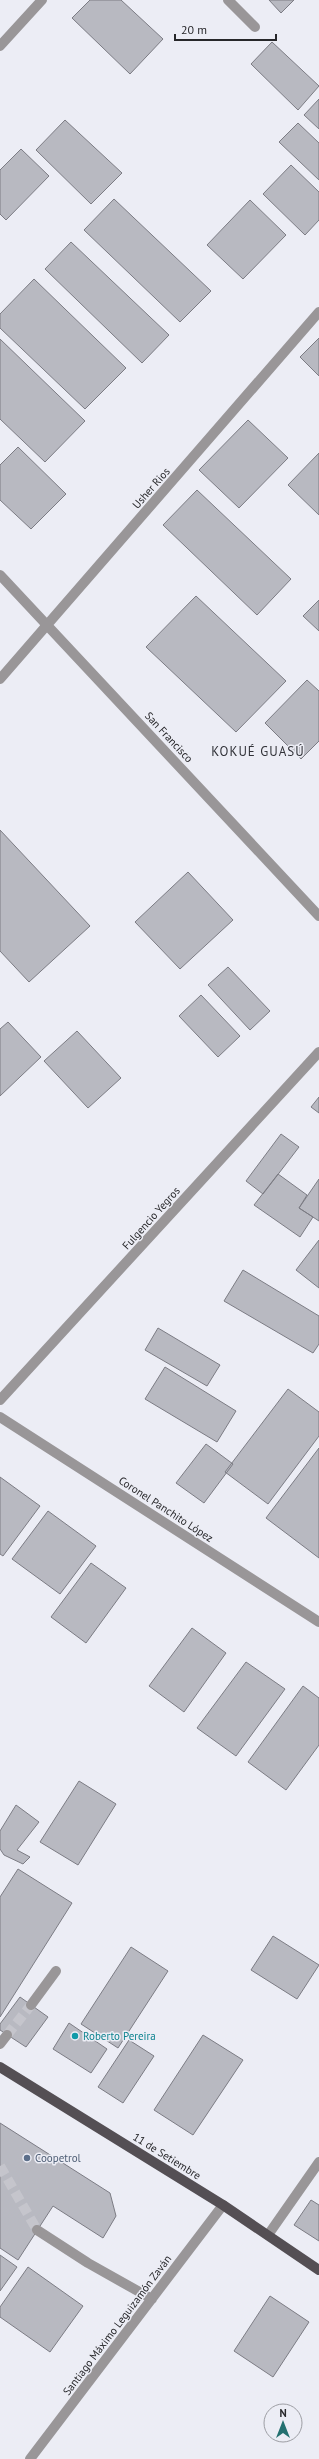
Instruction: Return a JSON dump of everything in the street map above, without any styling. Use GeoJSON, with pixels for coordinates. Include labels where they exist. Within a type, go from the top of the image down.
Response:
{"type":"FeatureCollection","features":[{"type":"Feature","properties":{"kind":"main road","name":"11 de Setiembre"},"geometry":{"type":"LineString","coordinates":[[0,2067],[223,2205],[319,2270]]}},
{"type":"Feature","properties":{"kind":"street"},"geometry":{"type":"LineString","coordinates":[[0,46],[42,0]]}},
{"type":"Feature","properties":{"kind":"street"},"geometry":{"type":"LineString","coordinates":[[228,0],[256,27]]}},
{"type":"Feature","properties":{"kind":"street","name":"Usher Rios"},"geometry":{"type":"LineString","coordinates":[[0,679],[319,312]]}},
{"type":"Feature","properties":{"kind":"street","name":"San Francisco"},"geometry":{"type":"LineString","coordinates":[[0,575],[319,916]]}},
{"type":"Feature","properties":{"kind":"street","name":"Fulgencio Yegros"},"geometry":{"type":"LineString","coordinates":[[0,1400],[319,1052]]}},
{"type":"Feature","properties":{"kind":"street","name":"Coronel Panchito López"},"geometry":{"type":"LineString","coordinates":[[0,1417],[319,1622]]}},
{"type":"Feature","properties":{"kind":"street"},"geometry":{"type":"LineString","coordinates":[[31,2005],[56,1971]]}},
{"type":"Feature","properties":{"kind":"street"},"geometry":{"type":"LineString","coordinates":[[0,2044],[7,2035]]}},
{"type":"Feature","properties":{"kind":"street"},"geometry":{"type":"LineString","coordinates":[[268,2235],[319,2162]]}},
{"type":"Feature","properties":{"kind":"street","name":"Santiago Máximo Leguizamón Zaván"},"geometry":{"type":"LineString","coordinates":[[30,2459],[223,2205]]}},
{"type":"Feature","properties":{"kind":"street"},"geometry":{"type":"LineString","coordinates":[[37,2230],[88,2263],[152,2299]]}},
{"type":"Feature","properties":{"kind":"building"},"geometry":{"type":"Polygon","coordinates":[[[90,0],[121,0],[163,39],[130,74],[72,18],[90,0]]]}},
{"type":"Feature","properties":{"kind":"building"},"geometry":{"type":"Polygon","coordinates":[[[269,0],[294,0],[281,13],[269,0]]]}},
{"type":"Feature","properties":{"kind":"building"},"geometry":{"type":"Polygon","coordinates":[[[272,42],[319,86],[298,110],[251,64],[272,42]]]}},
{"type":"Feature","properties":{"kind":"building"},"geometry":{"type":"Polygon","coordinates":[[[319,99],[319,129],[304,115],[319,99]]]}},
{"type":"Feature","properties":{"kind":"building"},"geometry":{"type":"Polygon","coordinates":[[[65,120],[122,173],[91,204],[36,150],[65,120]]]}},
{"type":"Feature","properties":{"kind":"building"},"geometry":{"type":"Polygon","coordinates":[[[298,123],[319,143],[319,180],[279,142],[298,123]]]}},
{"type":"Feature","properties":{"kind":"building"},"geometry":{"type":"Polygon","coordinates":[[[21,149],[49,176],[6,220],[0,214],[0,170],[21,149]]]}},
{"type":"Feature","properties":{"kind":"building"},"geometry":{"type":"Polygon","coordinates":[[[291,165],[319,192],[319,220],[305,235],[263,194],[291,165]]]}},
{"type":"Feature","properties":{"kind":"building"},"geometry":{"type":"Polygon","coordinates":[[[114,199],[211,291],[180,322],[84,230],[114,199]]]}},
{"type":"Feature","properties":{"kind":"building"},"geometry":{"type":"Polygon","coordinates":[[[250,200],[286,235],[243,279],[207,245],[250,200]]]}},
{"type":"Feature","properties":{"kind":"building"},"geometry":{"type":"Polygon","coordinates":[[[71,242],[169,335],[142,363],[45,269],[71,242]]]}},
{"type":"Feature","properties":{"kind":"building"},"geometry":{"type":"Polygon","coordinates":[[[34,279],[126,368],[85,409],[0,328],[0,314],[34,279]]]}},
{"type":"Feature","properties":{"kind":"building"},"geometry":{"type":"Polygon","coordinates":[[[319,338],[319,376],[300,357],[319,338]]]}},
{"type":"Feature","properties":{"kind":"building"},"geometry":{"type":"Polygon","coordinates":[[[0,339],[85,421],[45,462],[0,419],[0,339]]]}},
{"type":"Feature","properties":{"kind":"building"},"geometry":{"type":"Polygon","coordinates":[[[248,420],[288,458],[239,508],[199,470],[248,420]]]}},
{"type":"Feature","properties":{"kind":"building"},"geometry":{"type":"Polygon","coordinates":[[[18,447],[66,494],[31,529],[0,500],[0,465],[18,447]]]}},
{"type":"Feature","properties":{"kind":"building"},"geometry":{"type":"Polygon","coordinates":[[[319,453],[319,515],[288,485],[319,453]]]}},
{"type":"Feature","properties":{"kind":"building"},"geometry":{"type":"Polygon","coordinates":[[[197,490],[291,579],[257,615],[163,525],[197,490]]]}},
{"type":"Feature","properties":{"kind":"building"},"geometry":{"type":"Polygon","coordinates":[[[196,596],[286,681],[236,732],[146,647],[196,596]]]}},
{"type":"Feature","properties":{"kind":"building"},"geometry":{"type":"Polygon","coordinates":[[[319,600],[319,631],[303,616],[319,600]]]}},
{"type":"Feature","properties":{"kind":"building"},"geometry":{"type":"Polygon","coordinates":[[[307,680],[319,691],[319,741],[301,759],[265,723],[307,680]]]}},
{"type":"Feature","properties":{"kind":"building"},"geometry":{"type":"Polygon","coordinates":[[[0,830],[90,926],[29,982],[0,951],[0,830]]]}},
{"type":"Feature","properties":{"kind":"building"},"geometry":{"type":"Polygon","coordinates":[[[188,872],[233,920],[180,969],[135,922],[188,872]]]}},
{"type":"Feature","properties":{"kind":"building"},"geometry":{"type":"Polygon","coordinates":[[[228,967],[270,1011],[250,1030],[208,985],[228,967]]]}},
{"type":"Feature","properties":{"kind":"building"},"geometry":{"type":"Polygon","coordinates":[[[201,995],[240,1036],[218,1057],[179,1016],[201,995]]]}},
{"type":"Feature","properties":{"kind":"building"},"geometry":{"type":"Polygon","coordinates":[[[8,1022],[41,1057],[0,1096],[0,1029],[8,1022]]]}},
{"type":"Feature","properties":{"kind":"building"},"geometry":{"type":"Polygon","coordinates":[[[77,1031],[121,1078],[88,1108],[44,1061],[77,1031]]]}},
{"type":"Feature","properties":{"kind":"building"},"geometry":{"type":"Polygon","coordinates":[[[319,1097],[319,1113],[311,1107],[319,1097]]]}},
{"type":"Feature","properties":{"kind":"building"},"geometry":{"type":"Polygon","coordinates":[[[281,1134],[299,1147],[263,1194],[246,1181],[281,1134]]]}},
{"type":"Feature","properties":{"kind":"building"},"geometry":{"type":"Polygon","coordinates":[[[278,1174],[307,1195],[299,1208],[313,1217],[300,1237],[254,1205],[278,1174]]]}},
{"type":"Feature","properties":{"kind":"building"},"geometry":{"type":"Polygon","coordinates":[[[319,1179],[319,1221],[299,1208],[319,1179]]]}},
{"type":"Feature","properties":{"kind":"building"},"geometry":{"type":"Polygon","coordinates":[[[319,1240],[319,1288],[296,1270],[319,1240]]]}},
{"type":"Feature","properties":{"kind":"building"},"geometry":{"type":"Polygon","coordinates":[[[243,1270],[319,1316],[319,1344],[313,1353],[224,1301],[243,1270]]]}},
{"type":"Feature","properties":{"kind":"building"},"geometry":{"type":"Polygon","coordinates":[[[158,1328],[220,1365],[207,1386],[145,1350],[158,1328]]]}},
{"type":"Feature","properties":{"kind":"building"},"geometry":{"type":"Polygon","coordinates":[[[165,1367],[236,1411],[217,1442],[145,1399],[165,1367]]]}},
{"type":"Feature","properties":{"kind":"building"},"geometry":{"type":"Polygon","coordinates":[[[288,1389],[319,1412],[319,1436],[268,1504],[225,1472],[288,1389]]]}},
{"type":"Feature","properties":{"kind":"building"},"geometry":{"type":"Polygon","coordinates":[[[206,1444],[233,1464],[204,1503],[176,1483],[206,1444]]]}},
{"type":"Feature","properties":{"kind":"building"},"geometry":{"type":"Polygon","coordinates":[[[319,1448],[319,1558],[266,1518],[319,1448]]]}},
{"type":"Feature","properties":{"kind":"building"},"geometry":{"type":"Polygon","coordinates":[[[0,1477],[40,1506],[3,1556],[0,1554],[0,1477]]]}},
{"type":"Feature","properties":{"kind":"building"},"geometry":{"type":"Polygon","coordinates":[[[48,1511],[96,1546],[60,1594],[12,1559],[48,1511]]]}},
{"type":"Feature","properties":{"kind":"building"},"geometry":{"type":"Polygon","coordinates":[[[91,1563],[126,1588],[86,1643],[51,1617],[91,1563]]]}},
{"type":"Feature","properties":{"kind":"building"},"geometry":{"type":"Polygon","coordinates":[[[192,1628],[226,1653],[184,1712],[149,1686],[192,1628]]]}},
{"type":"Feature","properties":{"kind":"building"},"geometry":{"type":"Polygon","coordinates":[[[246,1662],[285,1689],[236,1756],[197,1728],[246,1662]]]}},
{"type":"Feature","properties":{"kind":"building"},"geometry":{"type":"Polygon","coordinates":[[[303,1686],[319,1698],[319,1745],[286,1790],[248,1762],[303,1686]]]}},
{"type":"Feature","properties":{"kind":"building"},"geometry":{"type":"Polygon","coordinates":[[[79,1781],[116,1804],[78,1865],[40,1842],[79,1781]]]}},
{"type":"Feature","properties":{"kind":"building"},"geometry":{"type":"Polygon","coordinates":[[[16,1805],[39,1822],[17,1850],[30,1857],[23,1864],[4,1855],[0,1849],[0,1831],[16,1805]]]}},
{"type":"Feature","properties":{"kind":"building"},"geometry":{"type":"Polygon","coordinates":[[[18,1869],[72,1903],[0,2017],[0,1897],[18,1869]]]}},
{"type":"Feature","properties":{"kind":"building"},"geometry":{"type":"Polygon","coordinates":[[[273,1936],[319,1965],[297,1999],[251,1970],[273,1936]]]}},
{"type":"Feature","properties":{"kind":"building"},"geometry":{"type":"Polygon","coordinates":[[[131,1947],[168,1971],[118,2048],[81,2024],[131,1947]]]}},
{"type":"Feature","properties":{"kind":"building"},"geometry":{"type":"Polygon","coordinates":[[[20,1997],[48,2017],[26,2047],[0,2030],[0,2024],[20,1997]]]}},
{"type":"Feature","properties":{"kind":"building","name":"Roberto Pereira"},"geometry":{"type":"Polygon","coordinates":[[[69,2023],[107,2049],[91,2073],[53,2049],[69,2023]]]}},
{"type":"Feature","properties":{"kind":"building"},"geometry":{"type":"Polygon","coordinates":[[[203,2035],[243,2060],[193,2135],[154,2110],[203,2035]]]}},
{"type":"Feature","properties":{"kind":"building"},"geometry":{"type":"Polygon","coordinates":[[[129,2040],[154,2056],[123,2103],[98,2087],[129,2040]]]}},
{"type":"Feature","properties":{"kind":"building","name":"Coopetrol"},"geometry":{"type":"Polygon","coordinates":[[[0,2123],[110,2193],[116,2216],[103,2238],[53,2206],[18,2260],[0,2248],[0,2123]]]}},
{"type":"Feature","properties":{"kind":"building"},"geometry":{"type":"Polygon","coordinates":[[[311,2200],[319,2205],[319,2241],[294,2225],[311,2200]]]}},
{"type":"Feature","properties":{"kind":"building"},"geometry":{"type":"Polygon","coordinates":[[[0,2255],[17,2267],[0,2291],[0,2255]]]}},
{"type":"Feature","properties":{"kind":"building"},"geometry":{"type":"Polygon","coordinates":[[[28,2267],[83,2306],[50,2352],[0,2317],[0,2307],[28,2267]]]}},
{"type":"Feature","properties":{"kind":"building"},"geometry":{"type":"Polygon","coordinates":[[[270,2296],[309,2322],[273,2377],[234,2351],[270,2296]]]}},
{"type":"Feature","properties":{"kind":"tunnel"},"geometry":{"type":"LineString","coordinates":[[7,2035],[31,2005]]}},
{"type":"Feature","properties":{"kind":"tunnel"},"geometry":{"type":"LineString","coordinates":[[0,2166],[37,2230]]}},
{"type":"Feature","properties":{"kind":"place","name":"Roberto Pereira"},"geometry":{"type":"Point","coordinates":[75,2036]}},
{"type":"Feature","properties":{"kind":"place","name":"Coopetrol"},"geometry":{"type":"Point","coordinates":[27,2158]}},
{"type":"Feature","properties":{"kind":"district","name":"KOKUÉ GUASÚ"},"geometry":{"type":"Point","coordinates":[258,751]}}]}
